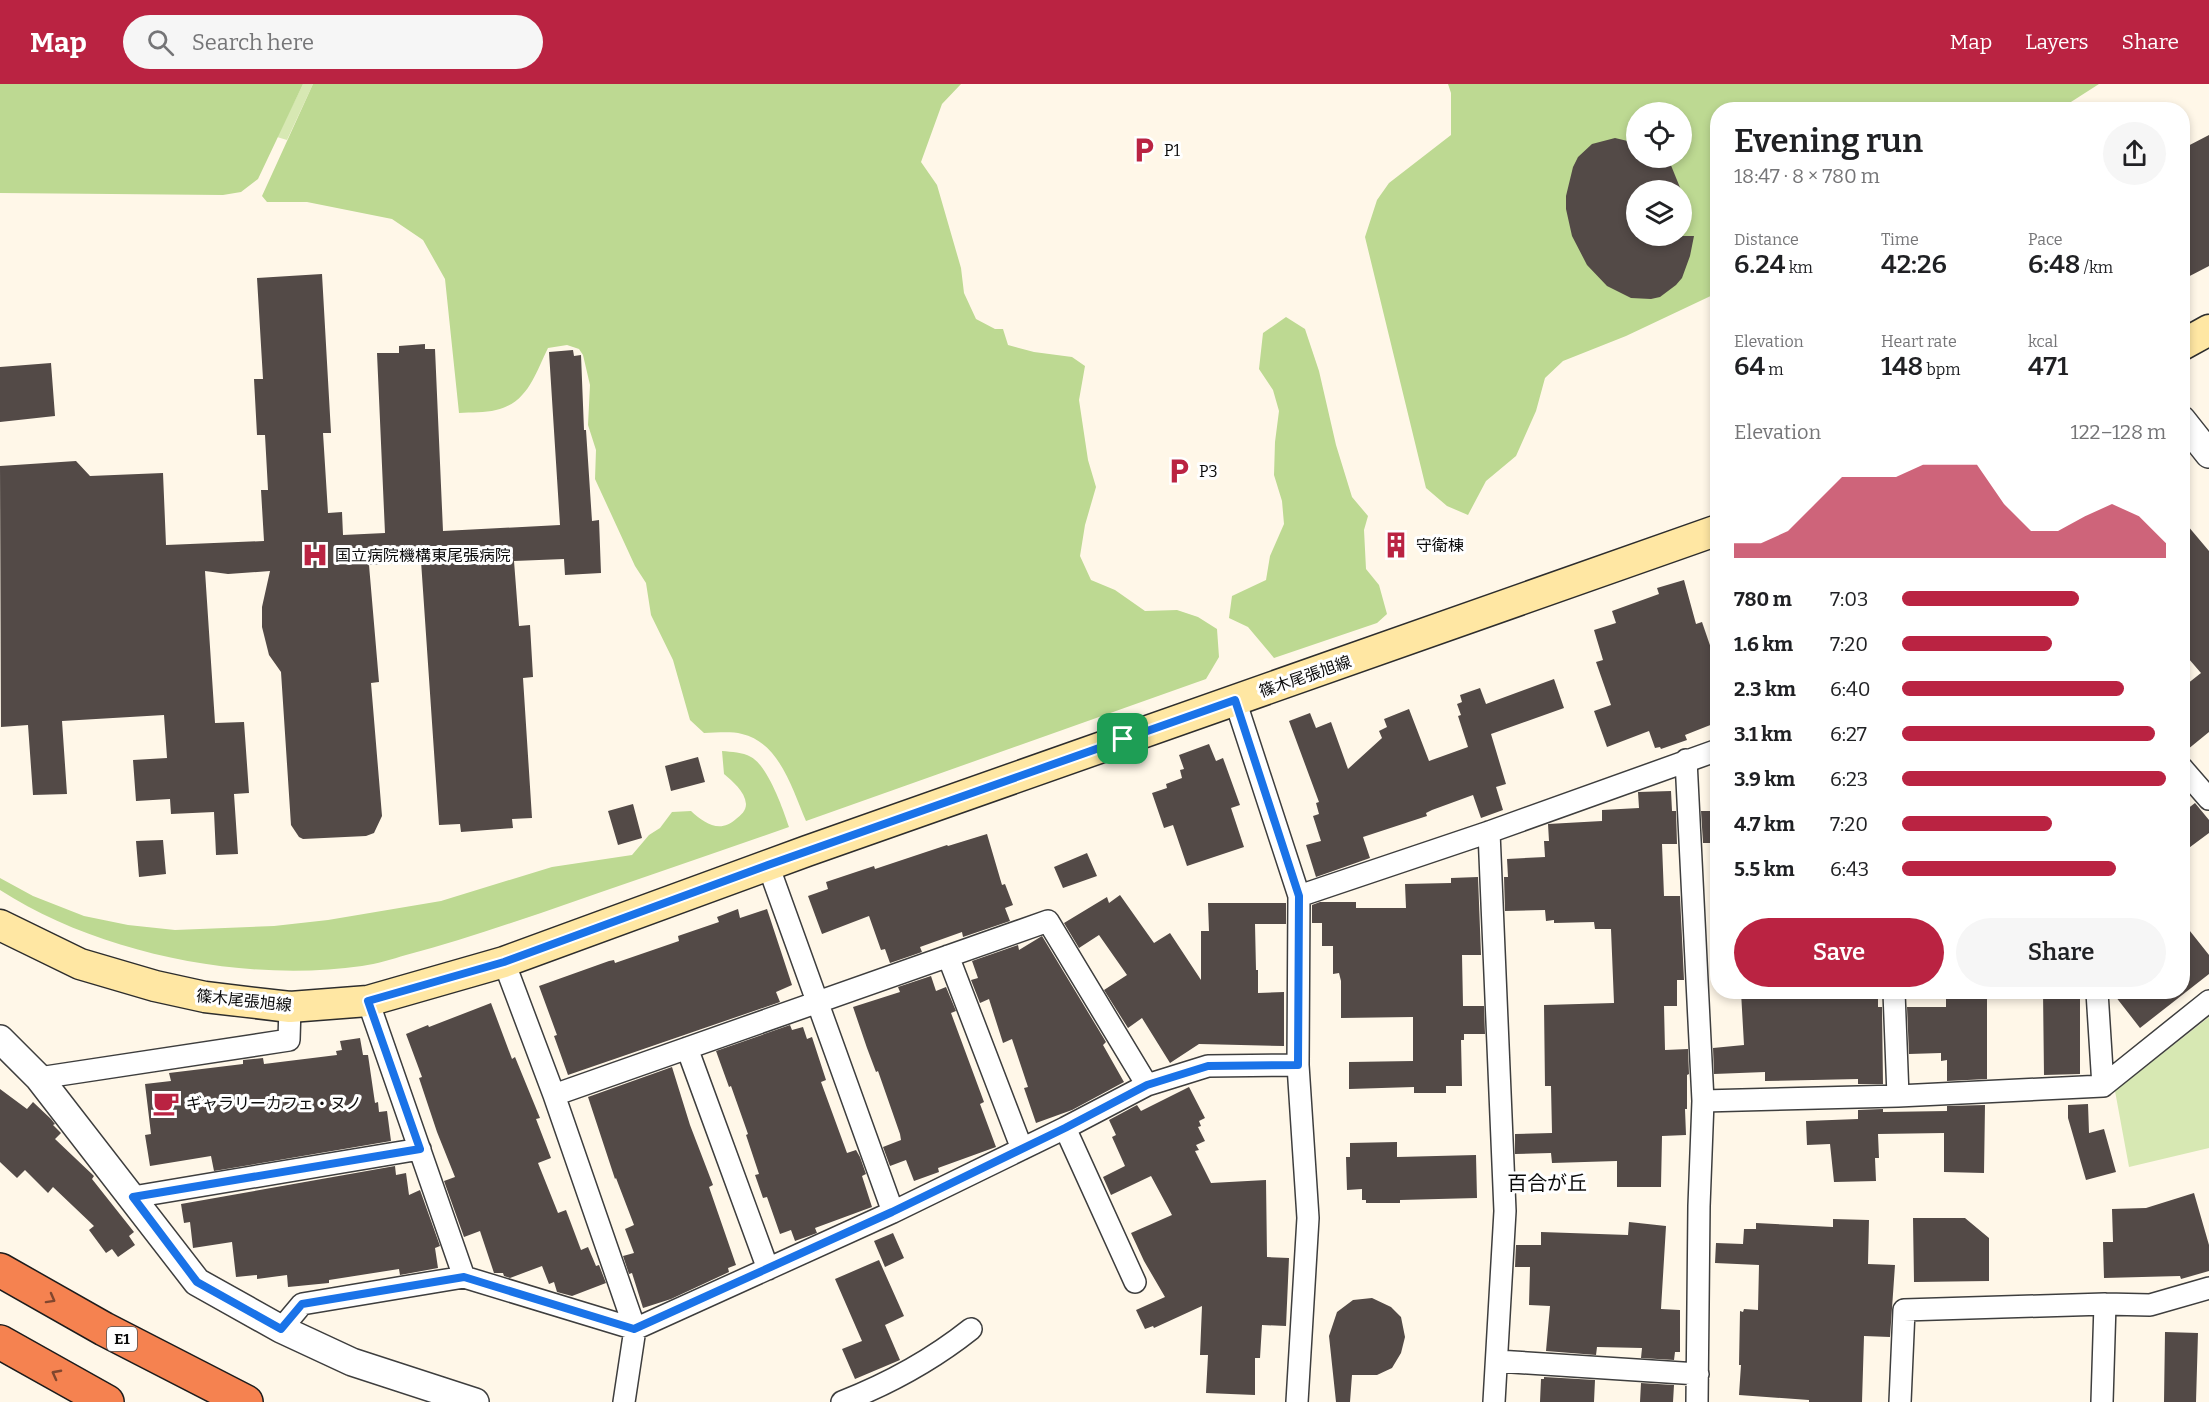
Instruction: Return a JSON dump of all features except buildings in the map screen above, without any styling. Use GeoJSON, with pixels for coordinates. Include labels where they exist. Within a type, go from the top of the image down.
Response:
{"type":"FeatureCollection","features":[{"type":"Feature","properties":{"kind":"highway","name":"E1"},"geometry":{"type":"LineString","coordinates":[[0,1270],[104,1329],[246,1402]]}},
{"type":"Feature","properties":{"kind":"highway"},"geometry":{"type":"LineString","coordinates":[[0,1342],[107,1402]]}},
{"type":"Feature","properties":{"kind":"main road"},"geometry":{"type":"LineString","coordinates":[[2190,341],[2209,330]]}},
{"type":"Feature","properties":{"kind":"main road","name":"篠木尾張旭線"},"geometry":{"type":"LineString","coordinates":[[0,925],[70,959],[118,976],[206,997],[290,1006],[368,1001],[504,962],[768,865],[1710,533]]}},
{"type":"Feature","properties":{"kind":"street"},"geometry":{"type":"LineString","coordinates":[[2190,430],[2209,454]]}},
{"type":"Feature","properties":{"kind":"street"},"geometry":{"type":"LineString","coordinates":[[1235,700],[1299,896],[1298,1065],[1308,1218],[1297,1402]]}},
{"type":"Feature","properties":{"kind":"street"},"geometry":{"type":"LineString","coordinates":[[1299,896],[1710,752]]}},
{"type":"Feature","properties":{"kind":"street"},"geometry":{"type":"LineString","coordinates":[[1686,760],[1703,1101],[1696,1402]]}},
{"type":"Feature","properties":{"kind":"street"},"geometry":{"type":"LineString","coordinates":[[2190,777],[2209,800]]}},
{"type":"Feature","properties":{"kind":"street"},"geometry":{"type":"LineString","coordinates":[[1489,831],[1505,1211],[1494,1402]]}},
{"type":"Feature","properties":{"kind":"street"},"geometry":{"type":"LineString","coordinates":[[768,865],[892,1212]]}},
{"type":"Feature","properties":{"kind":"street"},"geometry":{"type":"LineString","coordinates":[[554,1095],[1048,921],[1147,1085]]}},
{"type":"Feature","properties":{"kind":"street"},"geometry":{"type":"LineString","coordinates":[[948,956],[1022,1149]]}},
{"type":"Feature","properties":{"kind":"street"},"geometry":{"type":"LineString","coordinates":[[504,962],[554,1095],[634,1329],[624,1402]]}},
{"type":"Feature","properties":{"kind":"street"},"geometry":{"type":"LineString","coordinates":[[1894,999],[1898,1096]]}},
{"type":"Feature","properties":{"kind":"street"},"geometry":{"type":"LineString","coordinates":[[2097,999],[2103,1086]]}},
{"type":"Feature","properties":{"kind":"street"},"geometry":{"type":"LineString","coordinates":[[368,1001],[464,1277]]}},
{"type":"Feature","properties":{"kind":"street"},"geometry":{"type":"LineString","coordinates":[[1703,1101],[1898,1096],[2103,1086],[2209,1001]]}},
{"type":"Feature","properties":{"kind":"street"},"geometry":{"type":"LineString","coordinates":[[39,1078],[289,1040],[290,1006]]}},
{"type":"Feature","properties":{"kind":"street"},"geometry":{"type":"LineString","coordinates":[[0,1039],[39,1078],[197,1282],[281,1329],[352,1362],[475,1402]]}},
{"type":"Feature","properties":{"kind":"street"},"geometry":{"type":"LineString","coordinates":[[687,1048],[768,1269]]}},
{"type":"Feature","properties":{"kind":"street"},"geometry":{"type":"LineString","coordinates":[[281,1329],[302,1304],[464,1277],[634,1329],[892,1212],[1065,1128],[1147,1085],[1208,1066],[1298,1065]]}},
{"type":"Feature","properties":{"kind":"street"},"geometry":{"type":"LineString","coordinates":[[1065,1128],[1135,1282]]}},
{"type":"Feature","properties":{"kind":"street"},"geometry":{"type":"LineString","coordinates":[[133,1197],[420,1149]]}},
{"type":"Feature","properties":{"kind":"street"},"geometry":{"type":"LineString","coordinates":[[1900,1402],[1904,1310],[2105,1304],[2150,1305],[2209,1288]]}},
{"type":"Feature","properties":{"kind":"street"},"geometry":{"type":"LineString","coordinates":[[2102,1402],[2105,1304]]}},
{"type":"Feature","properties":{"kind":"street"},"geometry":{"type":"LineString","coordinates":[[842,1402],[889,1382],[950,1346],[971,1329]]}},
{"type":"Feature","properties":{"kind":"street"},"geometry":{"type":"LineString","coordinates":[[1497,1361],[1698,1374]]}},
{"type":"Feature","properties":{"kind":"green space"},"geometry":{"type":"Polygon","coordinates":[[[0,84],[303,84],[258,179],[241,192],[223,195],[0,193],[0,84]]]}},
{"type":"Feature","properties":{"kind":"green space"},"geometry":{"type":"Polygon","coordinates":[[[303,84],[313,84],[287,140],[277,137],[303,84]]]}},
{"type":"Feature","properties":{"kind":"green space"},"geometry":{"type":"Polygon","coordinates":[[[313,84],[961,84],[942,104],[921,162],[937,185],[961,268],[964,293],[976,319],[995,329],[1003,329],[1008,345],[1034,352],[1072,357],[1085,366],[1079,400],[1088,460],[1096,487],[1085,525],[1080,556],[1091,580],[1115,590],[1145,611],[1177,610],[1198,617],[1217,629],[1219,657],[1206,679],[806,821],[783,769],[766,747],[742,734],[704,733],[690,720],[673,660],[651,615],[646,583],[635,566],[595,479],[596,450],[588,425],[590,385],[583,355],[579,349],[567,345],[548,348],[529,386],[516,401],[507,406],[487,412],[459,413],[445,279],[423,240],[392,219],[307,202],[267,202],[262,196],[313,84]]]}},
{"type":"Feature","properties":{"kind":"green space"},"geometry":{"type":"Polygon","coordinates":[[[1448,84],[2099,84],[2071,102],[1710,102],[1710,296],[1626,336],[1563,361],[1545,378],[1536,411],[1516,456],[1486,481],[1468,515],[1447,506],[1426,488],[1365,237],[1377,200],[1389,183],[1451,135],[1451,93],[1448,84]]]}},
{"type":"Feature","properties":{"kind":"green space"},"geometry":{"type":"Polygon","coordinates":[[[1286,317],[1305,329],[1319,371],[1336,445],[1352,497],[1368,516],[1364,530],[1366,569],[1379,585],[1387,614],[1377,623],[1274,658],[1248,627],[1229,618],[1232,596],[1266,580],[1270,556],[1284,524],[1282,501],[1274,475],[1279,411],[1273,390],[1259,369],[1263,333],[1286,317]]]}},
{"type":"Feature","properties":{"kind":"green space"},"geometry":{"type":"Polygon","coordinates":[[[722,751],[744,754],[757,762],[769,778],[789,827],[491,930],[368,965],[317,970],[270,970],[223,966],[175,958],[127,947],[82,931],[39,912],[0,890],[0,878],[33,896],[84,916],[128,925],[175,930],[274,926],[328,920],[441,901],[552,867],[632,855],[649,835],[660,828],[672,812],[691,811],[712,825],[724,826],[730,823],[743,813],[746,804],[741,791],[724,774],[722,751]]]}},
{"type":"Feature","properties":{"kind":"green space"},"geometry":{"type":"Polygon","coordinates":[[[2209,1017],[2209,1148],[2129,1167],[2115,1091],[2209,1017]]]}},
{"type":"Feature","properties":{"kind":"place","name":"P1"},"geometry":{"type":"Point","coordinates":[1144,150]}},
{"type":"Feature","properties":{"kind":"place","name":"P3"},"geometry":{"type":"Point","coordinates":[1179,471]}},
{"type":"Feature","properties":{"kind":"place","name":"守衛棟"},"geometry":{"type":"Point","coordinates":[1396,545]}},
{"type":"Feature","properties":{"kind":"place","name":"国立病院機構東尾張病院"},"geometry":{"type":"Point","coordinates":[315,555]}},
{"type":"Feature","properties":{"kind":"place","name":"ギャラリーカフェ・ヌノ"},"geometry":{"type":"Point","coordinates":[166,1103]}},
{"type":"Feature","properties":{"kind":"district","name":"百合が丘"},"geometry":{"type":"Point","coordinates":[1547,1183]}},
{"type":"Feature","properties":{"kind":"route"},"geometry":{"type":"LineString","coordinates":[[1235,700],[1299,896],[1298,1065],[1208,1066],[1147,1085],[1065,1128],[892,1212],[634,1329],[464,1277],[302,1304],[281,1329],[197,1282],[133,1197],[420,1149],[368,1001],[504,962],[1123,739],[1235,700]]}}]}
